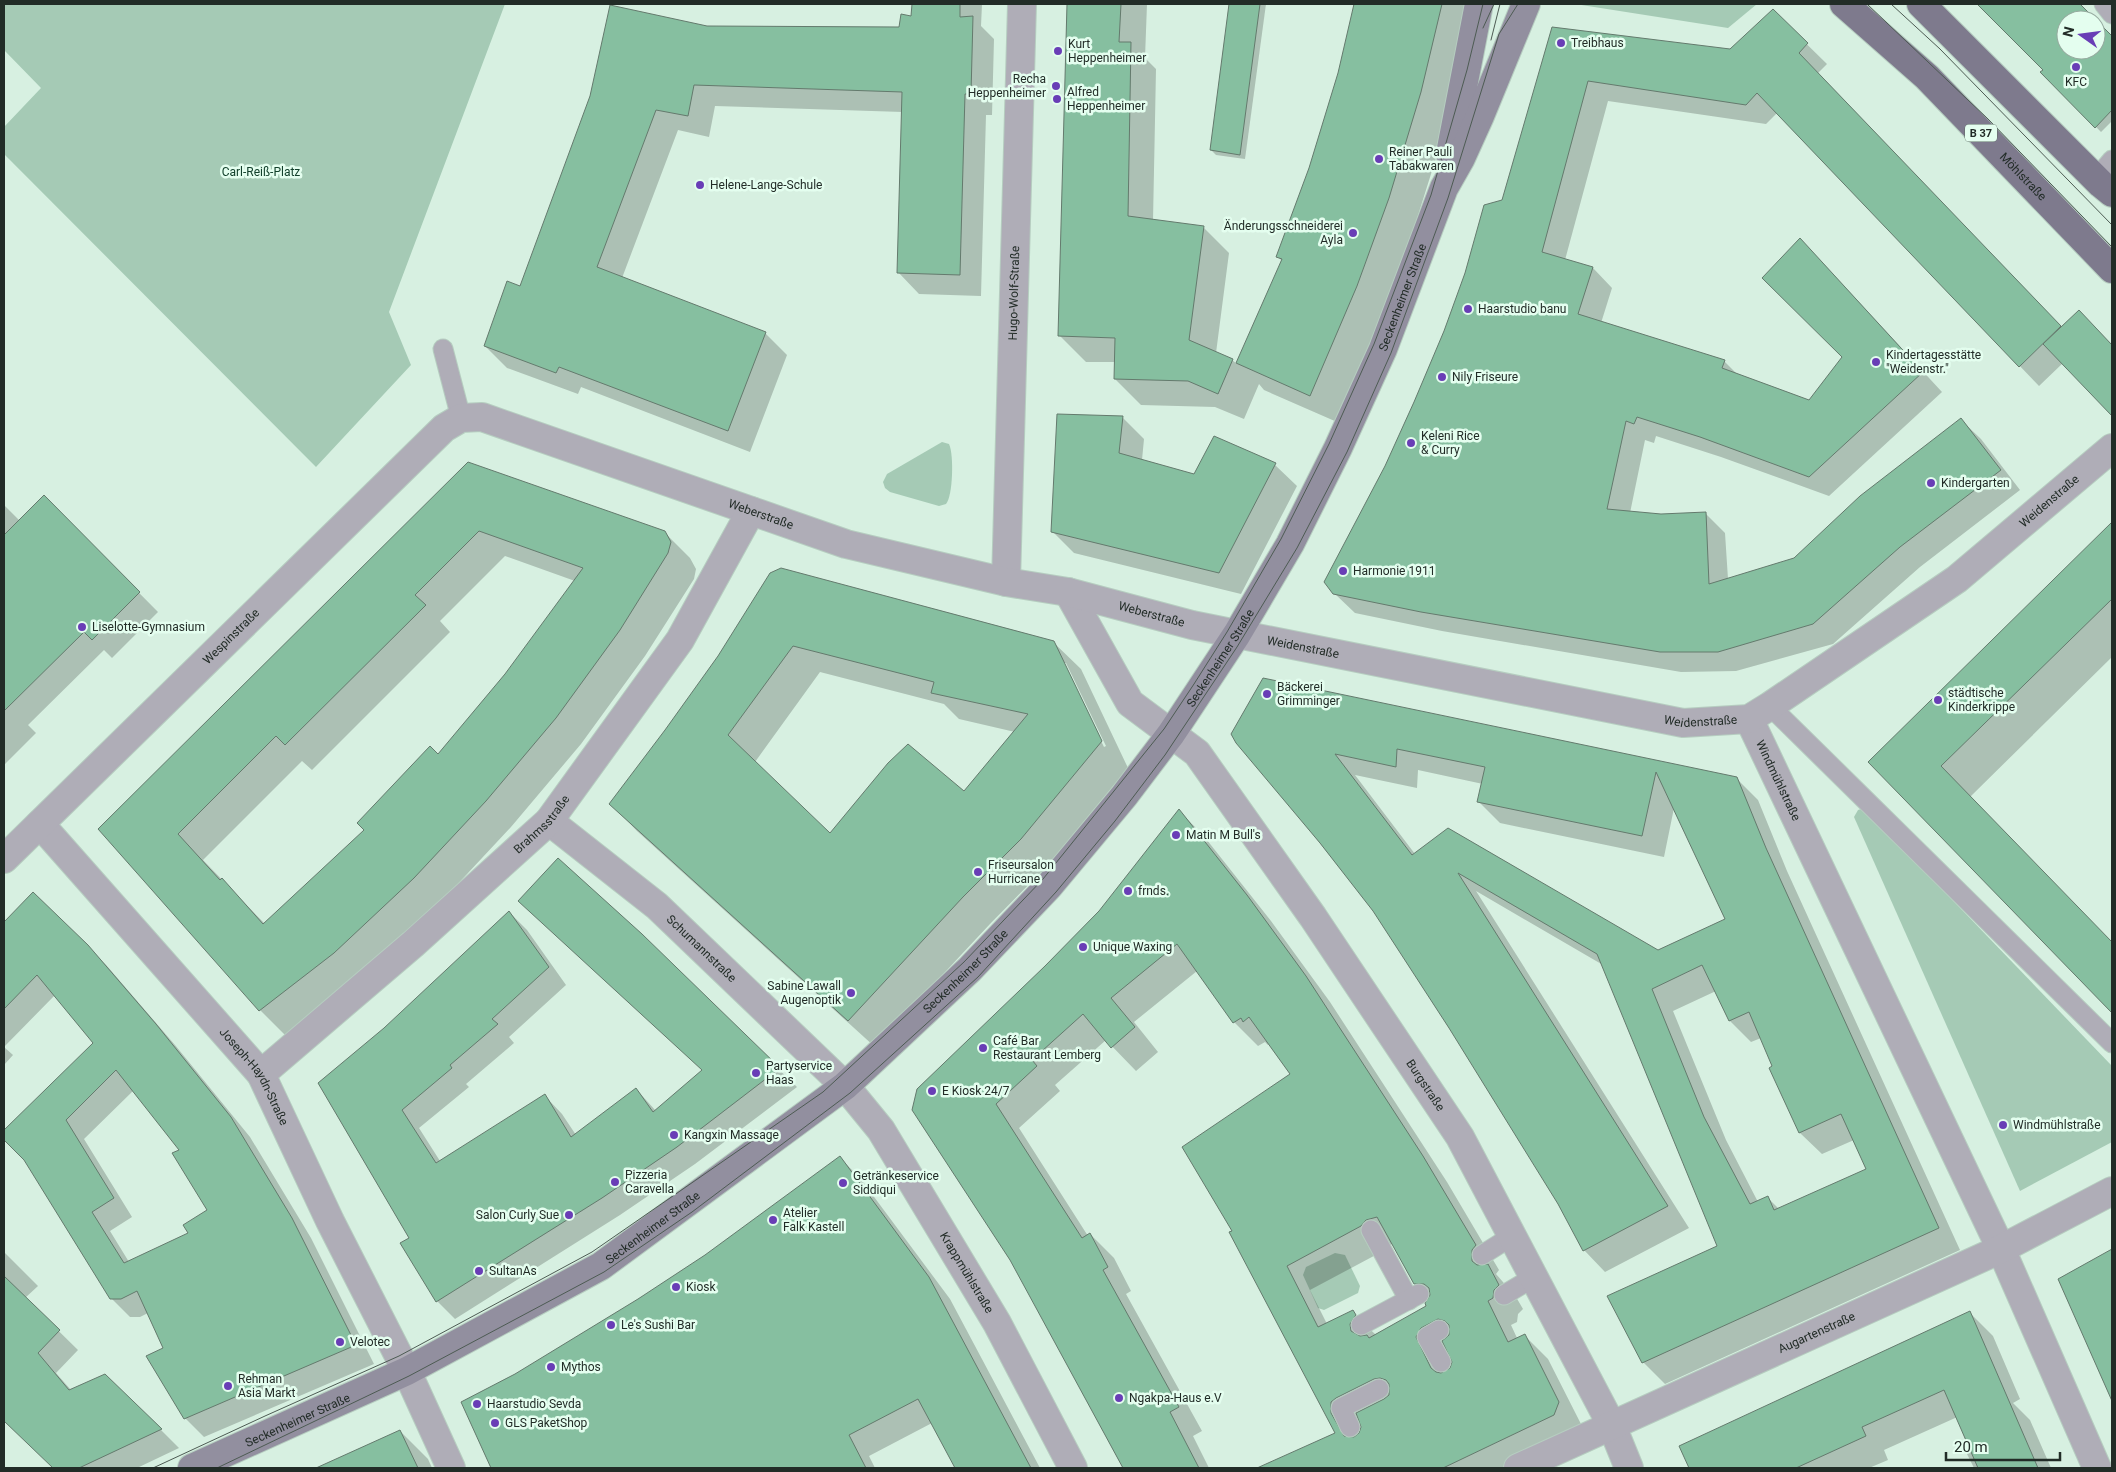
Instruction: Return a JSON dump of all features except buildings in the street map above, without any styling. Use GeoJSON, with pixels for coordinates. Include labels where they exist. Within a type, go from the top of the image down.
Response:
{"type":"FeatureCollection","features":[{"type":"Feature","properties":{"kind":"main road","name":"Möhlstraße"},"geometry":{"type":"LineString","coordinates":[[1844,4],[1927,77],[2112,269]]}},
{"type":"Feature","properties":{"kind":"main road"},"geometry":{"type":"LineString","coordinates":[[1921,4],[2107,178]]}},
{"type":"Feature","properties":{"kind":"street","name":"Hugo-Wolf-Straße"},"geometry":{"type":"LineString","coordinates":[[1006,582],[1022,4]]}},
{"type":"Feature","properties":{"kind":"street","name":"Seckenheimer Straße"},"geometry":{"type":"LineString","coordinates":[[1444,188],[1479,4]]}},
{"type":"Feature","properties":{"kind":"street","name":"Seckenheimer Straße"},"geometry":{"type":"LineString","coordinates":[[192,1468],[407,1371],[601,1266],[845,1086],[970,969],[1049,886],[1124,796],[1171,734],[1237,634],[1290,544],[1338,448],[1383,349],[1444,188],[1461,158],[1480,116],[1526,4]]}},
{"type":"Feature","properties":{"kind":"street","name":"Weberstraße"},"geometry":{"type":"LineString","coordinates":[[461,418],[482,417],[846,544],[1006,582],[1068,592],[1192,625],[1237,634]]}},
{"type":"Feature","properties":{"kind":"street","name":"Wespinstraße"},"geometry":{"type":"LineString","coordinates":[[4,859],[444,428],[461,418]]}},
{"type":"Feature","properties":{"kind":"street","name":"Weidenstraße"},"geometry":{"type":"LineString","coordinates":[[1237,634],[1682,724],[1760,712],[1957,579],[2112,448]]}},
{"type":"Feature","properties":{"kind":"street","name":"Brahmsstraße"},"geometry":{"type":"LineString","coordinates":[[261,1074],[413,944],[549,820],[680,640],[750,511]]}},
{"type":"Feature","properties":{"kind":"street"},"geometry":{"type":"LineString","coordinates":[[1068,592],[1130,703],[1171,734]]}},
{"type":"Feature","properties":{"kind":"street","name":"Windmühlstraße"},"geometry":{"type":"LineString","coordinates":[[1760,712],[2097,1468]]}},
{"type":"Feature","properties":{"kind":"street","name":"Burgstraße"},"geometry":{"type":"LineString","coordinates":[[1171,734],[1197,753],[1314,916],[1460,1137],[1612,1426],[1630,1468]]}},
{"type":"Feature","properties":{"kind":"street","name":"Schumannstraße"},"geometry":{"type":"LineString","coordinates":[[549,820],[657,906],[845,1086]]}},
{"type":"Feature","properties":{"kind":"street","name":"Joseph-Haydn-Straße"},"geometry":{"type":"LineString","coordinates":[[40,824],[261,1074],[330,1222],[407,1371],[451,1468]]}},
{"type":"Feature","properties":{"kind":"street","name":"Krappmühlstraße"},"geometry":{"type":"LineString","coordinates":[[845,1086],[881,1130],[987,1306],[1073,1468]]}},
{"type":"Feature","properties":{"kind":"street","name":"Augartenstraße"},"geometry":{"type":"LineString","coordinates":[[1518,1468],[2001,1249],[2112,1191]]}},
{"type":"Feature","properties":{"kind":"lane"},"geometry":{"type":"LineString","coordinates":[[2104,4],[2112,14]]}},
{"type":"Feature","properties":{"kind":"lane"},"geometry":{"type":"LineString","coordinates":[[442,349],[461,418]]}},
{"type":"Feature","properties":{"kind":"lane"},"geometry":{"type":"LineString","coordinates":[[1760,712],[2112,1042]]}},
{"type":"Feature","properties":{"kind":"lane"},"geometry":{"type":"LineString","coordinates":[[1361,1325],[1414,1297],[1371,1230]]}},
{"type":"Feature","properties":{"kind":"lane"},"geometry":{"type":"LineString","coordinates":[[1482,1255],[1512,1236]]}},
{"type":"Feature","properties":{"kind":"lane"},"geometry":{"type":"LineString","coordinates":[[1504,1294],[1534,1277]]}},
{"type":"Feature","properties":{"kind":"lane"},"geometry":{"type":"LineString","coordinates":[[1440,1330],[1427,1337],[1441,1362]]}},
{"type":"Feature","properties":{"kind":"lane"},"geometry":{"type":"LineString","coordinates":[[1350,1426],[1341,1408],[1379,1389]]}},
{"type":"Feature","properties":{"kind":"green space","name":"Carl-Reiß-Platz"},"geometry":{"type":"Polygon","coordinates":[[[4,4],[505,4],[389,312],[411,365],[316,467],[4,154],[4,127],[41,88],[4,50],[4,4]]]}},
{"type":"Feature","properties":{"kind":"green space"},"geometry":{"type":"Polygon","coordinates":[[[1575,4],[1757,4],[1728,28],[1575,4]]]}},
{"type":"Feature","properties":{"kind":"green space"},"geometry":{"type":"Polygon","coordinates":[[[942,442],[949,444],[952,456],[950,493],[946,504],[939,506],[890,492],[885,488],[883,482],[887,474],[942,442]]]}},
{"type":"Feature","properties":{"kind":"green space"},"geometry":{"type":"Polygon","coordinates":[[[1864,808],[2112,1066],[2112,1142],[2020,1191],[1854,817],[1858,810],[1864,808]]]}},
{"type":"Feature","properties":{"kind":"green space"},"geometry":{"type":"Polygon","coordinates":[[[1335,1253],[1345,1255],[1360,1286],[1358,1293],[1324,1310],[1318,1308],[1303,1275],[1306,1267],[1335,1253]]]}},
{"type":"Feature","properties":{"kind":"tram line"},"geometry":{"type":"LineString","coordinates":[[153,1468],[399,1356],[592,1252],[823,1092],[964,962],[1043,879],[1164,729],[1194,684],[1227,632],[1281,539],[1329,444],[1374,344],[1431,195],[1467,70],[1483,4]]}},
{"type":"Feature","properties":{"kind":"tram line"},"geometry":{"type":"LineString","coordinates":[[1483,28],[1494,4]]}},
{"type":"Feature","properties":{"kind":"tram line"},"geometry":{"type":"LineString","coordinates":[[1491,40],[1500,4]]}},
{"type":"Feature","properties":{"kind":"tram line"},"geometry":{"type":"LineString","coordinates":[[217,1468],[409,1376],[604,1272],[692,1212],[850,1093],[978,977],[1056,892],[1115,821],[1165,755],[1237,647],[1297,548],[1347,452],[1391,353],[1448,198],[1499,34],[1518,4]]}},
{"type":"Feature","properties":{"kind":"tram line"},"geometry":{"type":"LineString","coordinates":[[1867,4],[1988,119],[2112,247]]}},
{"type":"Feature","properties":{"kind":"tram line"},"geometry":{"type":"LineString","coordinates":[[1891,4],[1940,49],[2112,225]]}},
{"type":"Feature","properties":{"kind":"place","name":"Treibhaus"},"geometry":{"type":"Point","coordinates":[1561,43]}},
{"type":"Feature","properties":{"kind":"place","name":"Kurt Heppenheimer"},"geometry":{"type":"Point","coordinates":[1058,51]}},
{"type":"Feature","properties":{"kind":"place","name":"KFC"},"geometry":{"type":"Point","coordinates":[2076,67]}},
{"type":"Feature","properties":{"kind":"place","name":"Recha Heppenheimer"},"geometry":{"type":"Point","coordinates":[1056,86]}},
{"type":"Feature","properties":{"kind":"place","name":"Alfred Heppenheimer"},"geometry":{"type":"Point","coordinates":[1057,99]}},
{"type":"Feature","properties":{"kind":"place","name":"Reiner Pauli Tabakwaren"},"geometry":{"type":"Point","coordinates":[1379,159]}},
{"type":"Feature","properties":{"kind":"place","name":"Helene-Lange-Schule"},"geometry":{"type":"Point","coordinates":[700,185]}},
{"type":"Feature","properties":{"kind":"place","name":"Änderungsschneiderei Ayla"},"geometry":{"type":"Point","coordinates":[1353,233]}},
{"type":"Feature","properties":{"kind":"place","name":"Haarstudio banu"},"geometry":{"type":"Point","coordinates":[1468,309]}},
{"type":"Feature","properties":{"kind":"place","name":"Kindertagesstätte \"Weidenstr.\""},"geometry":{"type":"Point","coordinates":[1876,362]}},
{"type":"Feature","properties":{"kind":"place","name":"Nily Friseure"},"geometry":{"type":"Point","coordinates":[1442,377]}},
{"type":"Feature","properties":{"kind":"place","name":"Keleni Rice & Curry"},"geometry":{"type":"Point","coordinates":[1411,443]}},
{"type":"Feature","properties":{"kind":"place","name":"Kindergarten"},"geometry":{"type":"Point","coordinates":[1931,483]}},
{"type":"Feature","properties":{"kind":"place","name":"Harmonie 1911"},"geometry":{"type":"Point","coordinates":[1343,571]}},
{"type":"Feature","properties":{"kind":"place","name":"Liselotte-Gymnasium"},"geometry":{"type":"Point","coordinates":[82,627]}},
{"type":"Feature","properties":{"kind":"place","name":"Bäckerei Grimminger"},"geometry":{"type":"Point","coordinates":[1267,694]}},
{"type":"Feature","properties":{"kind":"place","name":"städtische Kinderkrippe"},"geometry":{"type":"Point","coordinates":[1938,700]}},
{"type":"Feature","properties":{"kind":"place","name":"Matin M Bull's"},"geometry":{"type":"Point","coordinates":[1176,835]}},
{"type":"Feature","properties":{"kind":"place","name":"Friseursalon Hurricane"},"geometry":{"type":"Point","coordinates":[978,872]}},
{"type":"Feature","properties":{"kind":"place","name":"frnds."},"geometry":{"type":"Point","coordinates":[1128,891]}},
{"type":"Feature","properties":{"kind":"place","name":"Unique Waxing"},"geometry":{"type":"Point","coordinates":[1083,947]}},
{"type":"Feature","properties":{"kind":"place","name":"Sabine Lawall Augenoptik"},"geometry":{"type":"Point","coordinates":[851,993]}},
{"type":"Feature","properties":{"kind":"place","name":"Café Bar Restaurant Lemberg"},"geometry":{"type":"Point","coordinates":[983,1048]}},
{"type":"Feature","properties":{"kind":"place","name":"Partyservice Haas"},"geometry":{"type":"Point","coordinates":[756,1073]}},
{"type":"Feature","properties":{"kind":"place","name":"E Kiosk 24/7"},"geometry":{"type":"Point","coordinates":[932,1091]}},
{"type":"Feature","properties":{"kind":"place","name":"Windmühlstraße"},"geometry":{"type":"Point","coordinates":[2003,1125]}},
{"type":"Feature","properties":{"kind":"place","name":"Kangxin Massage"},"geometry":{"type":"Point","coordinates":[674,1135]}},
{"type":"Feature","properties":{"kind":"place","name":"Pizzeria Caravella"},"geometry":{"type":"Point","coordinates":[615,1182]}},
{"type":"Feature","properties":{"kind":"place","name":"Getränkeservice Siddiqui"},"geometry":{"type":"Point","coordinates":[843,1183]}},
{"type":"Feature","properties":{"kind":"place","name":"Salon Curly Sue"},"geometry":{"type":"Point","coordinates":[569,1215]}},
{"type":"Feature","properties":{"kind":"place","name":"Atelier Falk Kastell"},"geometry":{"type":"Point","coordinates":[773,1220]}},
{"type":"Feature","properties":{"kind":"place","name":"SultanAs"},"geometry":{"type":"Point","coordinates":[479,1271]}},
{"type":"Feature","properties":{"kind":"place","name":"Kiosk"},"geometry":{"type":"Point","coordinates":[676,1287]}},
{"type":"Feature","properties":{"kind":"place","name":"Le's Sushi Bar"},"geometry":{"type":"Point","coordinates":[611,1325]}},
{"type":"Feature","properties":{"kind":"place","name":"Velotec"},"geometry":{"type":"Point","coordinates":[340,1342]}},
{"type":"Feature","properties":{"kind":"place","name":"Mythos"},"geometry":{"type":"Point","coordinates":[551,1367]}},
{"type":"Feature","properties":{"kind":"place","name":"Rehman Asia Markt"},"geometry":{"type":"Point","coordinates":[228,1386]}},
{"type":"Feature","properties":{"kind":"place","name":"Ngakpa-Haus e.V"},"geometry":{"type":"Point","coordinates":[1119,1398]}},
{"type":"Feature","properties":{"kind":"place","name":"Haarstudio Sevda"},"geometry":{"type":"Point","coordinates":[477,1404]}},
{"type":"Feature","properties":{"kind":"place","name":"GLS PaketShop"},"geometry":{"type":"Point","coordinates":[495,1423]}}]}
